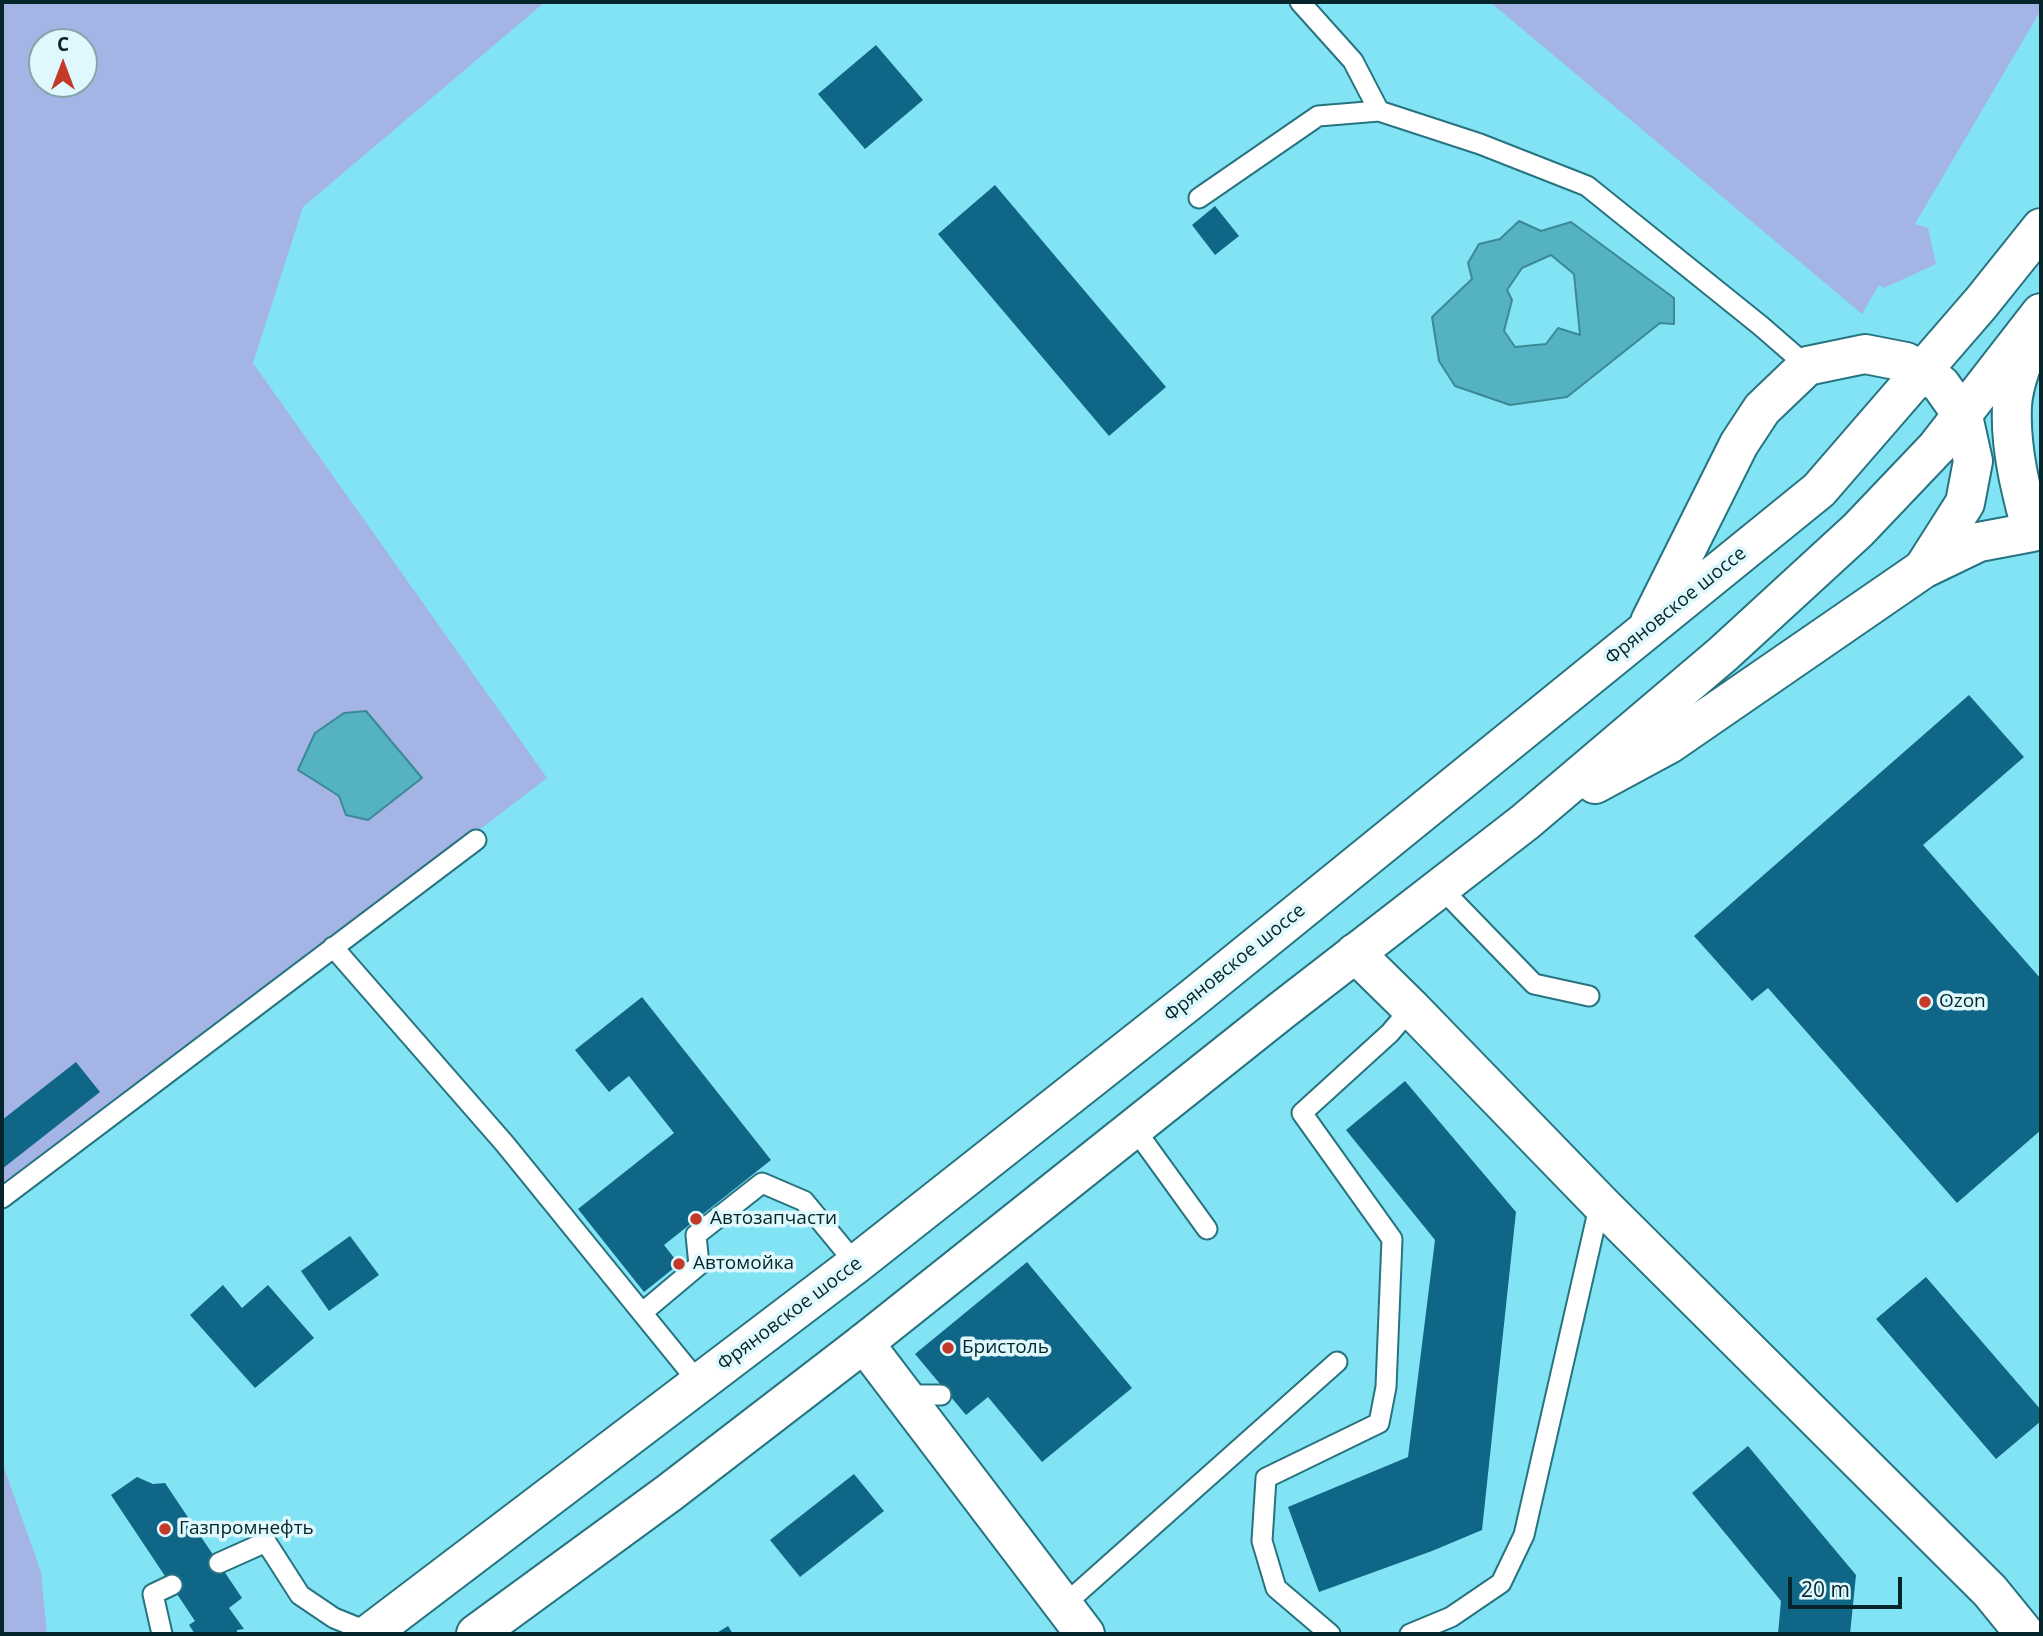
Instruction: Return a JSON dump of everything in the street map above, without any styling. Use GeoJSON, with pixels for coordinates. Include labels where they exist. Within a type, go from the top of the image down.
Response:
{"type":"FeatureCollection","features":[{"type":"Feature","properties":{"kind":"main road","name":"Фряновское шоссе"},"geometry":{"type":"LineString","coordinates":[[370,1633],[856,1264],[1193,998],[1819,490],[1923,371],[2041,228]]}},
{"type":"Feature","properties":{"kind":"main road"},"geometry":{"type":"LineString","coordinates":[[476,1634],[669,1493],[864,1343],[1355,953],[1525,822],[1723,654],[1858,530],[1937,447],[2041,314]]}},
{"type":"Feature","properties":{"kind":"main road"},"geometry":{"type":"LineString","coordinates":[[2036,536],[2016,468],[2012,405],[2023,360],[2041,314]]}},
{"type":"Feature","properties":{"kind":"main road"},"geometry":{"type":"LineString","coordinates":[[1645,632],[1739,444],[1762,409],[1807,366],[1865,354],[1906,362],[1923,371],[1941,385],[1963,416],[2036,536]]}},
{"type":"Feature","properties":{"kind":"main road"},"geometry":{"type":"LineString","coordinates":[[1923,569],[1965,503],[1973,461],[1963,416]]}},
{"type":"Feature","properties":{"kind":"main road"},"geometry":{"type":"LineString","coordinates":[[1525,822],[1669,744],[1923,569],[1979,542],[2036,536]]}},
{"type":"Feature","properties":{"kind":"main road"},"geometry":{"type":"LineString","coordinates":[[1355,953],[1600,1203],[1980,1581],[2025,1634]]}},
{"type":"Feature","properties":{"kind":"main road"},"geometry":{"type":"LineString","coordinates":[[864,1343],[1074,1620]]}},
{"type":"Feature","properties":{"kind":"lane"},"geometry":{"type":"LineString","coordinates":[[1300,2],[1353,61],[1379,111]]}},
{"type":"Feature","properties":{"kind":"lane"},"geometry":{"type":"LineString","coordinates":[[1199,198],[1318,116],[1379,111],[1480,144],[1587,187],[1807,366]]}},
{"type":"Feature","properties":{"kind":"lane"},"geometry":{"type":"LineString","coordinates":[[2,1198],[475,840]]}},
{"type":"Feature","properties":{"kind":"lane"},"geometry":{"type":"LineString","coordinates":[[1440,887],[1534,984],[1589,996]]}},
{"type":"Feature","properties":{"kind":"lane"},"geometry":{"type":"LineString","coordinates":[[333,947],[505,1144],[699,1383]]}},
{"type":"Feature","properties":{"kind":"lane"},"geometry":{"type":"LineString","coordinates":[[1330,1634],[1276,1588],[1262,1541],[1266,1478],[1378,1423],[1386,1387],[1392,1239],[1302,1113],[1390,1033],[1411,1008]]}},
{"type":"Feature","properties":{"kind":"lane"},"geometry":{"type":"LineString","coordinates":[[1134,1128],[1207,1229]]}},
{"type":"Feature","properties":{"kind":"lane"},"geometry":{"type":"LineString","coordinates":[[643,1312],[699,1265],[696,1235],[762,1183],[804,1201],[856,1264]]}},
{"type":"Feature","properties":{"kind":"lane"},"geometry":{"type":"LineString","coordinates":[[1410,1634],[1451,1617],[1501,1583],[1524,1535],[1600,1203]]}},
{"type":"Feature","properties":{"kind":"lane"},"geometry":{"type":"LineString","coordinates":[[1074,1620],[1337,1362]]}},
{"type":"Feature","properties":{"kind":"lane"},"geometry":{"type":"LineString","coordinates":[[901,1395],[941,1395]]}},
{"type":"Feature","properties":{"kind":"lane"},"geometry":{"type":"LineString","coordinates":[[219,1563],[266,1542],[300,1595],[334,1618],[370,1633]]}},
{"type":"Feature","properties":{"kind":"lane"},"geometry":{"type":"LineString","coordinates":[[162,1634],[153,1594],[172,1585]]}},
{"type":"Feature","properties":{"kind":"shaded area"},"geometry":{"type":"Polygon","coordinates":[[[2,2],[545,2],[303,207],[253,363],[547,778],[2,1196],[2,2]]]}},
{"type":"Feature","properties":{"kind":"shaded area"},"geometry":{"type":"Polygon","coordinates":[[[1490,2],[2041,2],[2041,10],[1915,224],[1928,228],[1936,264],[1884,288],[1879,285],[1862,314],[1490,2]]]}},
{"type":"Feature","properties":{"kind":"shaded area"},"geometry":{"type":"Polygon","coordinates":[[[1519,221],[1541,231],[1571,222],[1674,298],[1674,324],[1660,323],[1567,397],[1510,405],[1455,386],[1439,361],[1432,317],[1472,279],[1468,263],[1479,244],[1500,239],[1519,221]],[[1551,255],[1522,268],[1507,290],[1512,300],[1504,331],[1515,347],[1546,344],[1558,328],[1580,335],[1574,274],[1551,255]]]}},
{"type":"Feature","properties":{"kind":"shaded area"},"geometry":{"type":"Polygon","coordinates":[[[366,711],[422,778],[368,820],[346,815],[339,796],[298,770],[315,733],[344,713],[366,711]]]}},
{"type":"Feature","properties":{"kind":"shaded area"},"geometry":{"type":"Polygon","coordinates":[[[2,1462],[41,1572],[47,1634],[2,1634],[2,1462]]]}},
{"type":"Feature","properties":{"kind":"building"},"geometry":{"type":"Polygon","coordinates":[[[876,45],[923,100],[865,149],[818,94],[876,45]]]}},
{"type":"Feature","properties":{"kind":"building"},"geometry":{"type":"Polygon","coordinates":[[[995,185],[1166,387],[1109,436],[938,234],[995,185]]]}},
{"type":"Feature","properties":{"kind":"building"},"geometry":{"type":"Polygon","coordinates":[[[1215,206],[1239,236],[1215,255],[1192,225],[1215,206]]]}},
{"type":"Feature","properties":{"kind":"building"},"geometry":{"type":"Polygon","coordinates":[[[1969,695],[2024,757],[1923,845],[2041,979],[2041,1130],[1957,1203],[1768,988],[1752,1001],[1694,936],[1969,695]]]}},
{"type":"Feature","properties":{"kind":"building"},"geometry":{"type":"Polygon","coordinates":[[[642,997],[771,1160],[664,1245],[679,1264],[644,1292],[578,1209],[674,1133],[629,1076],[609,1092],[575,1050],[642,997]]]}},
{"type":"Feature","properties":{"kind":"building"},"geometry":{"type":"Polygon","coordinates":[[[76,1062],[100,1092],[2,1169],[2,1120],[76,1062]]]}},
{"type":"Feature","properties":{"kind":"building"},"geometry":{"type":"Polygon","coordinates":[[[1405,1081],[1516,1212],[1482,1530],[1319,1592],[1288,1507],[1408,1457],[1435,1240],[1346,1130],[1405,1081]]]}},
{"type":"Feature","properties":{"kind":"building"},"geometry":{"type":"Polygon","coordinates":[[[350,1236],[379,1275],[329,1311],[301,1271],[350,1236]]]}},
{"type":"Feature","properties":{"kind":"building"},"geometry":{"type":"Polygon","coordinates":[[[1027,1262],[1132,1388],[1042,1462],[988,1397],[966,1415],[915,1354],[1027,1262]]]}},
{"type":"Feature","properties":{"kind":"building"},"geometry":{"type":"Polygon","coordinates":[[[1926,1277],[2041,1410],[2041,1421],[1996,1459],[1876,1319],[1926,1277]]]}},
{"type":"Feature","properties":{"kind":"building"},"geometry":{"type":"Polygon","coordinates":[[[223,1285],[242,1308],[268,1285],[314,1338],[255,1388],[190,1315],[223,1285]]]}},
{"type":"Feature","properties":{"kind":"building"},"geometry":{"type":"Polygon","coordinates":[[[1748,1446],[1856,1575],[1850,1634],[1778,1634],[1781,1601],[1692,1493],[1748,1446]]]}},
{"type":"Feature","properties":{"kind":"building"},"geometry":{"type":"Polygon","coordinates":[[[854,1474],[884,1511],[800,1577],[770,1540],[854,1474]]]}},
{"type":"Feature","properties":{"kind":"building","name":"Газпромнефть"},"geometry":{"type":"Polygon","coordinates":[[[137,1477],[153,1484],[165,1483],[242,1598],[229,1608],[244,1629],[237,1630],[237,1634],[195,1634],[189,1625],[195,1621],[111,1495],[137,1477]]]}},
{"type":"Feature","properties":{"kind":"building"},"geometry":{"type":"Polygon","coordinates":[[[728,1626],[733,1634],[715,1634],[728,1626]]]}},
{"type":"Feature","properties":{"kind":"place","name":"Ozon"},"geometry":{"type":"Point","coordinates":[1925,1002]}},
{"type":"Feature","properties":{"kind":"place","name":"Автозапчасти"},"geometry":{"type":"Point","coordinates":[696,1219]}},
{"type":"Feature","properties":{"kind":"place","name":"Автомойка"},"geometry":{"type":"Point","coordinates":[679,1264]}},
{"type":"Feature","properties":{"kind":"place","name":"Бристоль"},"geometry":{"type":"Point","coordinates":[948,1348]}},
{"type":"Feature","properties":{"kind":"place","name":"Газпромнефть"},"geometry":{"type":"Point","coordinates":[165,1529]}}]}
